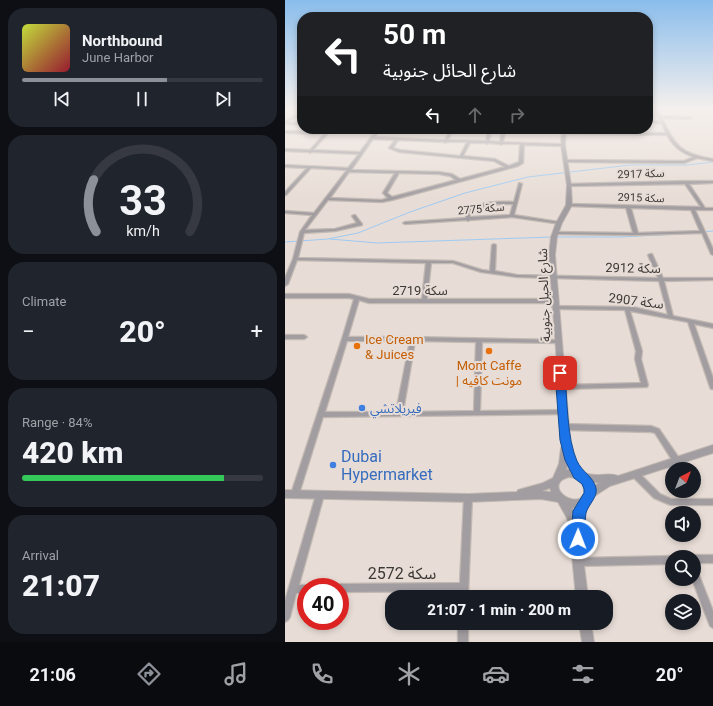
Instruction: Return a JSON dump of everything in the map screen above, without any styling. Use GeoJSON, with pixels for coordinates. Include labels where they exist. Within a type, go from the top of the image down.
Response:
{"type":"FeatureCollection","features":[{"type":"Feature","properties":{"kind":"street"},"geometry":{"type":"LineString","coordinates":[[310,152],[322,138]]}},
{"type":"Feature","properties":{"kind":"street"},"geometry":{"type":"LineString","coordinates":[[285,284],[295,260],[302,232],[372,138],[563,146]]}},
{"type":"Feature","properties":{"kind":"street"},"geometry":{"type":"LineString","coordinates":[[445,142],[447,138]]}},
{"type":"Feature","properties":{"kind":"street"},"geometry":{"type":"LineString","coordinates":[[487,143],[488,138]]}},
{"type":"Feature","properties":{"kind":"street"},"geometry":{"type":"LineString","coordinates":[[501,144],[502,138]]}},
{"type":"Feature","properties":{"kind":"street","name":"شارع الحيل جنوبية"},"geometry":{"type":"LineString","coordinates":[[564,138],[563,146],[569,185],[569,205],[559,223],[552,255],[566,440]]}},
{"type":"Feature","properties":{"kind":"street"},"geometry":{"type":"LineString","coordinates":[[671,138],[679,150],[697,157],[713,160]]}},
{"type":"Feature","properties":{"kind":"street"},"geometry":{"type":"LineString","coordinates":[[396,140],[391,148],[395,150],[495,160],[508,167]]}},
{"type":"Feature","properties":{"kind":"street"},"geometry":{"type":"LineString","coordinates":[[461,157],[469,142]]}},
{"type":"Feature","properties":{"kind":"street"},"geometry":{"type":"LineString","coordinates":[[327,200],[377,202],[508,167],[521,163],[522,144]]}},
{"type":"Feature","properties":{"kind":"street"},"geometry":{"type":"LineString","coordinates":[[285,150],[361,154]]}},
{"type":"Feature","properties":{"kind":"street"},"geometry":{"type":"LineString","coordinates":[[565,161],[683,162],[697,157]]}},
{"type":"Feature","properties":{"kind":"street"},"geometry":{"type":"LineString","coordinates":[[285,166],[447,174],[459,180]]}},
{"type":"Feature","properties":{"kind":"street"},"geometry":{"type":"LineString","coordinates":[[286,192],[310,167]]}},
{"type":"Feature","properties":{"kind":"street"},"geometry":{"type":"LineString","coordinates":[[392,199],[385,193],[398,172]]}},
{"type":"Feature","properties":{"kind":"street"},"geometry":{"type":"LineString","coordinates":[[686,182],[704,209]]}},
{"type":"Feature","properties":{"kind":"street","name":"سكة 2917"},"geometry":{"type":"LineString","coordinates":[[569,185],[713,182]]}},
{"type":"Feature","properties":{"kind":"street"},"geometry":{"type":"LineString","coordinates":[[512,216],[520,184]]}},
{"type":"Feature","properties":{"kind":"street"},"geometry":{"type":"LineString","coordinates":[[468,220],[467,212],[477,207],[497,203],[515,203]]}},
{"type":"Feature","properties":{"kind":"street","name":"سكة 2915"},"geometry":{"type":"LineString","coordinates":[[569,205],[628,206],[693,210],[713,209]]}},
{"type":"Feature","properties":{"kind":"street"},"geometry":{"type":"LineString","coordinates":[[628,206],[636,234]]}},
{"type":"Feature","properties":{"kind":"street"},"geometry":{"type":"LineString","coordinates":[[693,210],[711,245],[713,254]]}},
{"type":"Feature","properties":{"kind":"street"},"geometry":{"type":"LineString","coordinates":[[285,212],[315,214]]}},
{"type":"Feature","properties":{"kind":"street"},"geometry":{"type":"LineString","coordinates":[[302,232],[335,230],[360,224],[354,216]]}},
{"type":"Feature","properties":{"kind":"street","name":"سكة 2775"},"geometry":{"type":"LineString","coordinates":[[405,223],[512,216],[559,223]]}},
{"type":"Feature","properties":{"kind":"street"},"geometry":{"type":"LineString","coordinates":[[556,233],[636,234],[703,232]]}},
{"type":"Feature","properties":{"kind":"street"},"geometry":{"type":"LineString","coordinates":[[492,273],[494,245]]}},
{"type":"Feature","properties":{"kind":"street"},"geometry":{"type":"LineString","coordinates":[[650,255],[661,280],[671,317]]}},
{"type":"Feature","properties":{"kind":"street","name":"سكة 2912"},"geometry":{"type":"LineString","coordinates":[[295,260],[453,262],[492,273],[517,276],[661,280],[713,279]]}},
{"type":"Feature","properties":{"kind":"street"},"geometry":{"type":"LineString","coordinates":[[423,301],[429,261]]}},
{"type":"Feature","properties":{"kind":"street","name":"سكة 2719"},"geometry":{"type":"LineString","coordinates":[[285,296],[349,296],[369,301],[555,304]]}},
{"type":"Feature","properties":{"kind":"street"},"geometry":{"type":"LineString","coordinates":[[357,298],[320,415],[290,494],[468,498],[541,495],[574,504],[607,483],[713,450]]}},
{"type":"Feature","properties":{"kind":"street","name":"سكة 2907"},"geometry":{"type":"LineString","coordinates":[[555,304],[627,309],[713,326]]}},
{"type":"Feature","properties":{"kind":"street"},"geometry":{"type":"LineString","coordinates":[[561,387],[645,385],[638,358],[639,351],[627,309]]}},
{"type":"Feature","properties":{"kind":"street"},"geometry":{"type":"LineString","coordinates":[[691,322],[713,388]]}},
{"type":"Feature","properties":{"kind":"street"},"geometry":{"type":"LineString","coordinates":[[285,337],[304,337]]}},
{"type":"Feature","properties":{"kind":"street"},"geometry":{"type":"LineString","coordinates":[[345,339],[558,341]]}},
{"type":"Feature","properties":{"kind":"street"},"geometry":{"type":"LineString","coordinates":[[399,414],[413,339]]}},
{"type":"Feature","properties":{"kind":"street"},"geometry":{"type":"LineString","coordinates":[[477,413],[479,340]]}},
{"type":"Feature","properties":{"kind":"street"},"geometry":{"type":"LineString","coordinates":[[320,415],[563,412]]}},
{"type":"Feature","properties":{"kind":"street"},"geometry":{"type":"LineString","coordinates":[[564,427],[651,429],[657,431],[677,461]]}},
{"type":"Feature","properties":{"kind":"street"},"geometry":{"type":"LineString","coordinates":[[566,440],[571,460],[581,476],[589,485],[587,497],[578,518],[578,562]]}},
{"type":"Feature","properties":{"kind":"street"},"geometry":{"type":"LineString","coordinates":[[566,440],[565,459],[554,490],[572,517],[581,590]]}},
{"type":"Feature","properties":{"kind":"street"},"geometry":{"type":"LineString","coordinates":[[505,496],[536,489],[567,473],[605,479],[635,474]]}},
{"type":"Feature","properties":{"kind":"street"},"geometry":{"type":"LineString","coordinates":[[635,474],[657,496],[671,502],[713,502]]}},
{"type":"Feature","properties":{"kind":"street"},"geometry":{"type":"LineString","coordinates":[[285,617],[320,495]]}},
{"type":"Feature","properties":{"kind":"street"},"geometry":{"type":"LineString","coordinates":[[464,587],[468,498]]}},
{"type":"Feature","properties":{"kind":"street"},"geometry":{"type":"LineString","coordinates":[[701,559],[713,559]]}},
{"type":"Feature","properties":{"kind":"street"},"geometry":{"type":"LineString","coordinates":[[578,562],[665,560]]}},
{"type":"Feature","properties":{"kind":"street"},"geometry":{"type":"LineString","coordinates":[[699,586],[713,623]]}},
{"type":"Feature","properties":{"kind":"street","name":"سكة 2572"},"geometry":{"type":"LineString","coordinates":[[349,588],[464,587]]}},
{"type":"Feature","properties":{"kind":"street"},"geometry":{"type":"LineString","coordinates":[[463,630],[463,642]]}},
{"type":"Feature","properties":{"kind":"street"},"geometry":{"type":"LineString","coordinates":[[586,630],[588,642]]}},
{"type":"Feature","properties":{"kind":"waterway"},"geometry":{"type":"LineString","coordinates":[[285,242],[328,239],[358,233],[410,212],[465,193],[528,177],[630,165],[688,165],[713,162]]}},
{"type":"Feature","properties":{"kind":"waterway"},"geometry":{"type":"LineString","coordinates":[[703,232],[713,231]]}},
{"type":"Feature","properties":{"kind":"waterway"},"geometry":{"type":"LineString","coordinates":[[555,237],[620,237],[699,233]]}},
{"type":"Feature","properties":{"kind":"waterway"},"geometry":{"type":"LineString","coordinates":[[330,239],[377,243],[552,237]]}},
{"type":"Feature","properties":{"kind":"place","name":"Ice Cream & Juices"},"geometry":{"type":"Point","coordinates":[357,346]}},
{"type":"Feature","properties":{"kind":"place","name":"Mont Caffe | مونت كافيه"},"geometry":{"type":"Point","coordinates":[489,351]}},
{"type":"Feature","properties":{"kind":"place","name":"فيريلاتشي"},"geometry":{"type":"Point","coordinates":[362,408]}},
{"type":"Feature","properties":{"kind":"place","name":"Dubai Hypermarket"},"geometry":{"type":"Point","coordinates":[333,465]}},
{"type":"Feature","properties":{"kind":"route"},"geometry":{"type":"LineString","coordinates":[[560,373],[566,440],[571,460],[578,475],[587,481],[590,489],[590,494],[584,501],[578,518],[578,539]]}}]}
